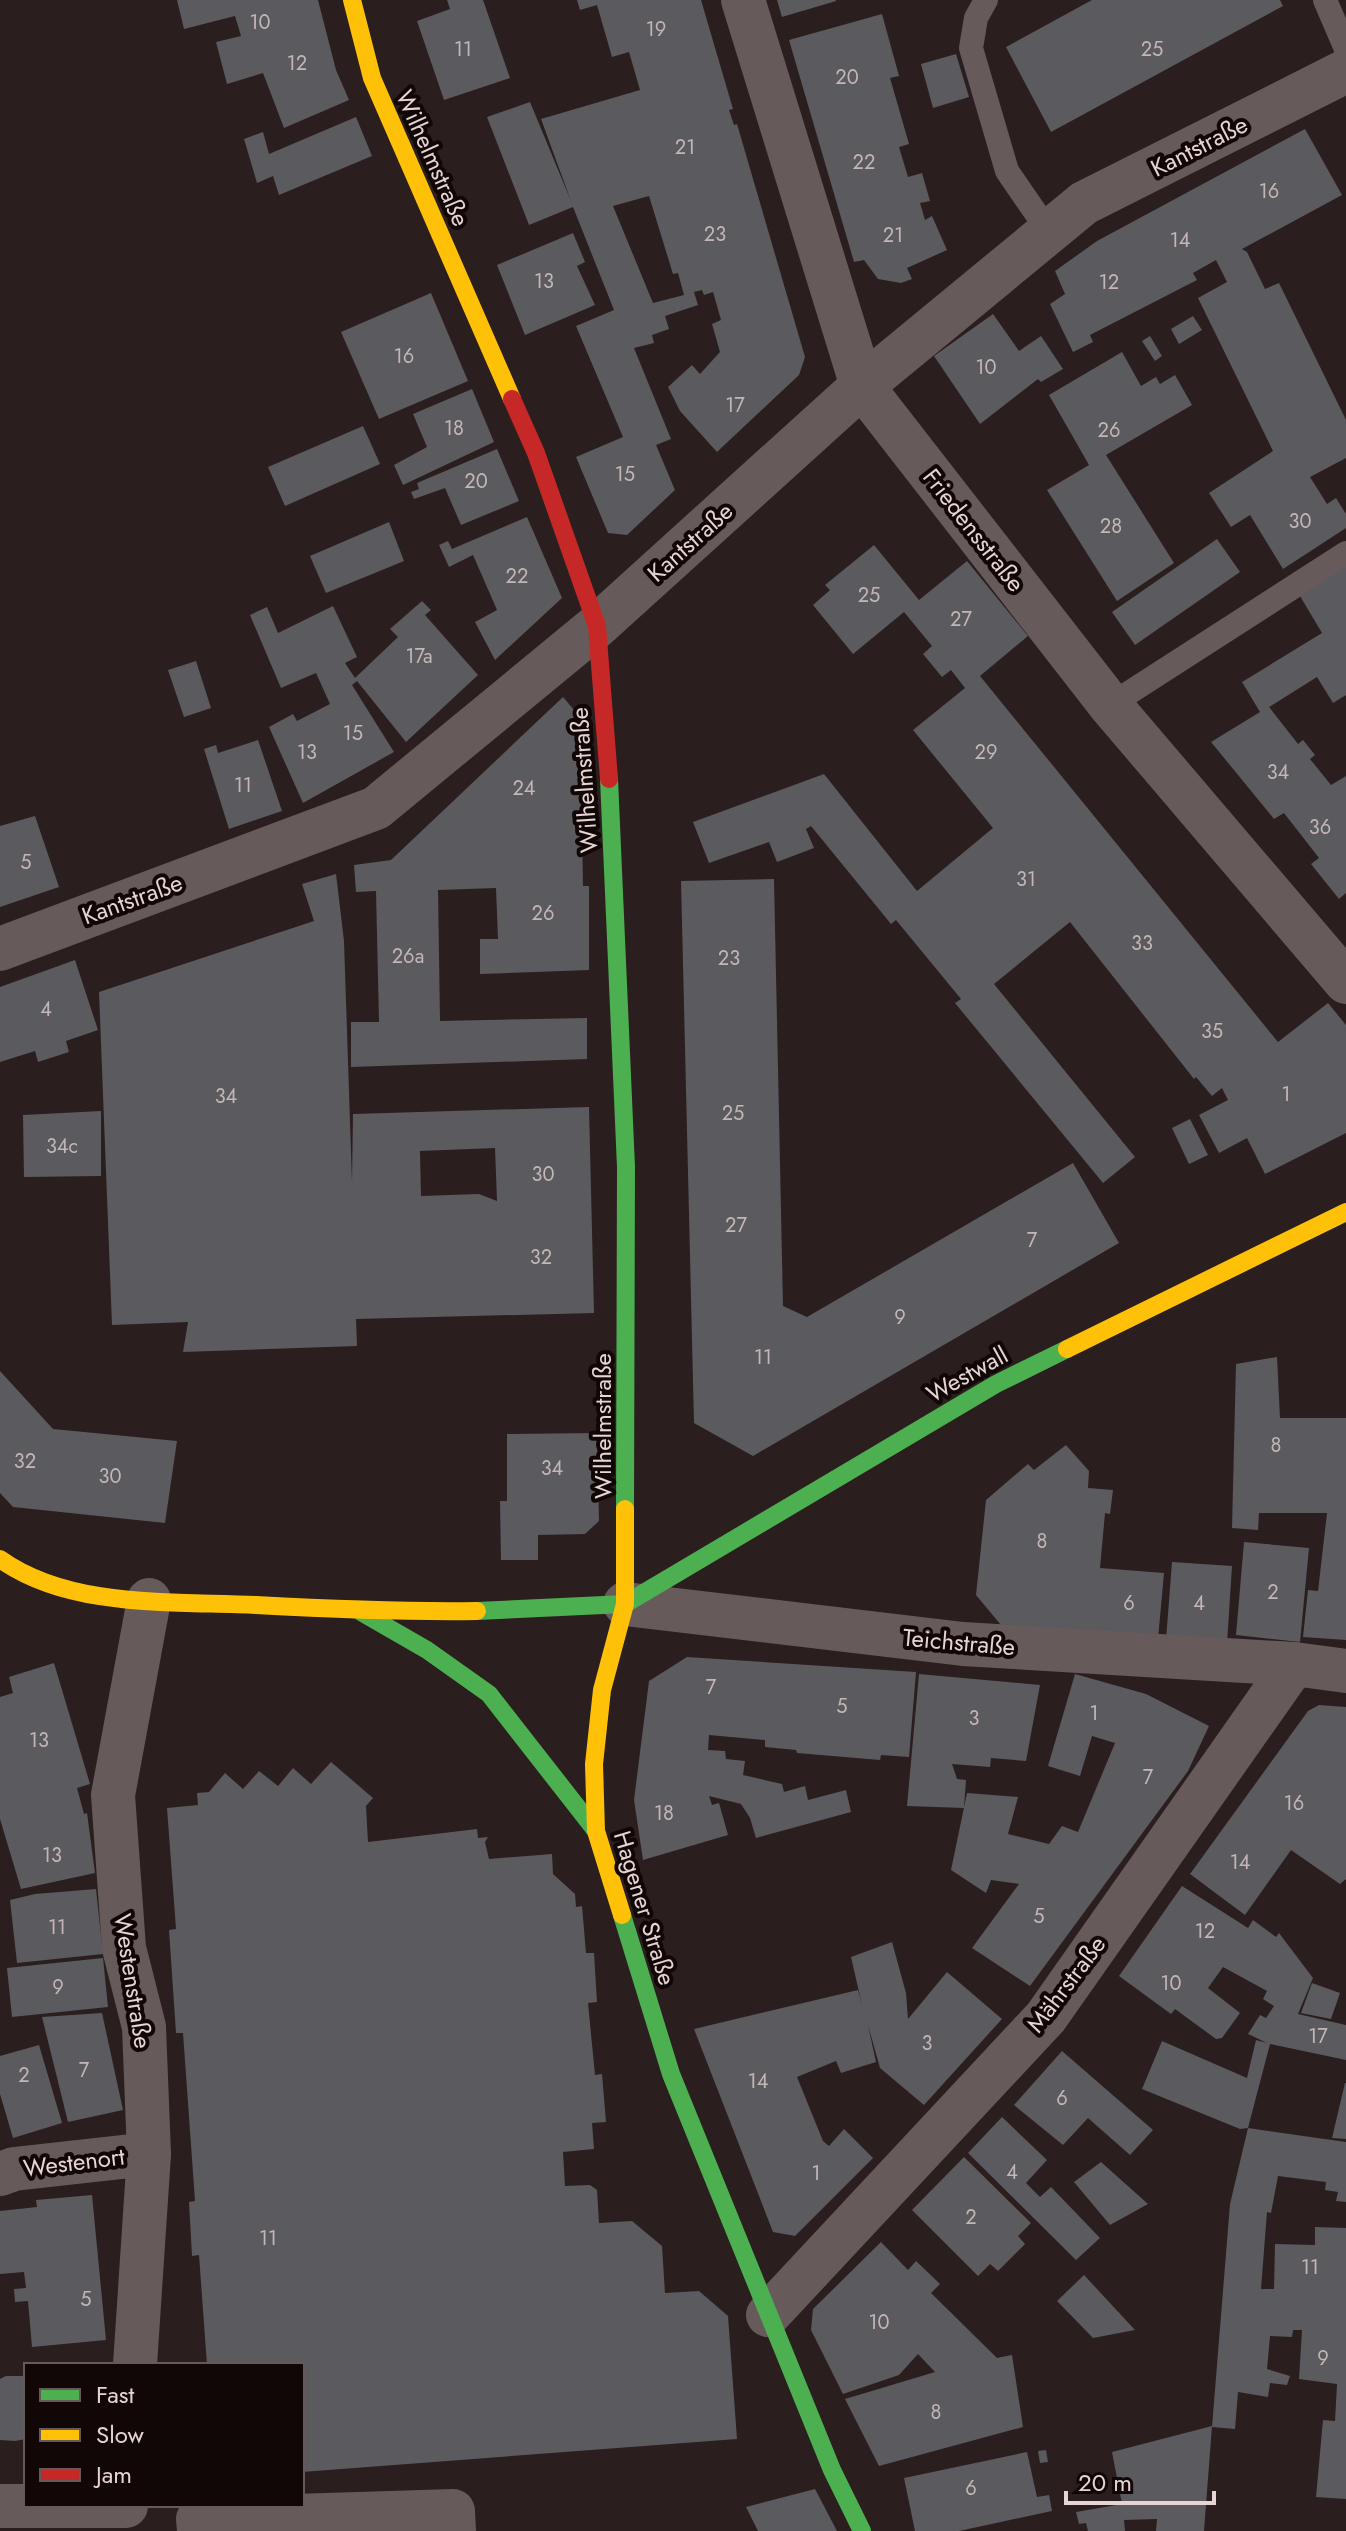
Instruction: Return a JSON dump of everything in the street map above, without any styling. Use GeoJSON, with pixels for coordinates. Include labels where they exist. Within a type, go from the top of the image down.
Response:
{"type":"FeatureCollection","features":[{"type":"Feature","properties":{"kind":"street","name":"Wilhelmstraße"},"geometry":{"type":"LineString","coordinates":[[352,0],[372,78],[536,453],[597,626],[612,820],[626,1167],[625,1604]]}},
{"type":"Feature","properties":{"kind":"street","name":"Friedensstraße"},"geometry":{"type":"LineString","coordinates":[[743,0],[862,386],[1110,705],[1346,982]]}},
{"type":"Feature","properties":{"kind":"street","name":"Kantstraße"},"geometry":{"type":"LineString","coordinates":[[0,949],[376,808],[597,626],[862,386],[1084,203],[1346,71]]}},
{"type":"Feature","properties":{"kind":"street","name":"Westwall"},"geometry":{"type":"LineString","coordinates":[[625,1604],[996,1384],[1346,1212]]}},
{"type":"Feature","properties":{"kind":"street"},"geometry":{"type":"LineString","coordinates":[[0,1559],[17,1571],[76,1591],[149,1600],[358,1610],[475,1611],[625,1604]]}},
{"type":"Feature","properties":{"kind":"street","name":"Westenstraße"},"geometry":{"type":"LineString","coordinates":[[135,2363],[149,2154],[144,2027],[124,1948],[113,1795],[149,1600]]}},
{"type":"Feature","properties":{"kind":"street","name":"Teichstraße"},"geometry":{"type":"LineString","coordinates":[[625,1604],[963,1644],[1294,1664]]}},
{"type":"Feature","properties":{"kind":"street","name":"Hagener Straße"},"geometry":{"type":"LineString","coordinates":[[625,1604],[602,1690],[594,1764],[596,1831],[671,2074],[832,2470],[862,2531]]}},
{"type":"Feature","properties":{"kind":"street"},"geometry":{"type":"LineString","coordinates":[[358,1610],[427,1650],[489,1694],[596,1831]]}},
{"type":"Feature","properties":{"kind":"street"},"geometry":{"type":"LineString","coordinates":[[1294,1664],[1346,1671]]}},
{"type":"Feature","properties":{"kind":"street","name":"Mährstraße"},"geometry":{"type":"LineString","coordinates":[[768,2315],[1046,2017],[1294,1664]]}},
{"type":"Feature","properties":{"kind":"street","name":"Westenort"},"geometry":{"type":"LineString","coordinates":[[0,2174],[14,2169],[149,2154]]}},
{"type":"Feature","properties":{"kind":"street"},"geometry":{"type":"LineString","coordinates":[[0,2506],[119,2514]]}},
{"type":"Feature","properties":{"kind":"street"},"geometry":{"type":"LineString","coordinates":[[199,2531],[198,2519],[453,2511],[454,2531]]}},
{"type":"Feature","properties":{"kind":"lane"},"geometry":{"type":"LineString","coordinates":[[986,0],[976,18],[971,48],[1007,171],[1049,232]]}},
{"type":"Feature","properties":{"kind":"lane"},"geometry":{"type":"LineString","coordinates":[[1325,0],[1346,49]]}},
{"type":"Feature","properties":{"kind":"lane"},"geometry":{"type":"LineString","coordinates":[[1110,705],[1346,553]]}},
{"type":"Feature","properties":{"kind":"building"},"geometry":{"type":"Polygon","coordinates":[[[177,0],[318,0],[336,70],[349,100],[284,128],[263,73],[227,84],[216,42],[241,36],[235,16],[184,29],[177,0]]]}},
{"type":"Feature","properties":{"kind":"building"},"geometry":{"type":"Polygon","coordinates":[[[447,0],[483,0],[510,78],[444,100],[417,21],[450,9],[447,0]]]}},
{"type":"Feature","properties":{"kind":"building"},"geometry":{"type":"Polygon","coordinates":[[[577,0],[701,0],[733,109],[729,110],[734,125],[737,124],[805,357],[799,375],[717,452],[680,411],[668,387],[692,365],[700,374],[720,352],[712,324],[721,320],[713,292],[704,295],[702,290],[694,292],[698,305],[665,316],[669,329],[652,335],[654,343],[634,348],[671,439],[656,445],[675,490],[627,535],[608,533],[576,457],[623,437],[576,326],[614,310],[573,207],[529,225],[487,117],[530,102],[571,201],[541,119],[640,90],[629,52],[612,57],[597,5],[580,10],[577,0]],[[649,196],[613,206],[653,303],[684,295],[678,273],[673,274],[649,196]]]}},
{"type":"Feature","properties":{"kind":"building"},"geometry":{"type":"Polygon","coordinates":[[[777,0],[836,0],[836,1],[782,17],[777,0]]]}},
{"type":"Feature","properties":{"kind":"building"},"geometry":{"type":"Polygon","coordinates":[[[1092,0],[1280,0],[1283,6],[1051,132],[1006,47],[1092,0]]]}},
{"type":"Feature","properties":{"kind":"building"},"geometry":{"type":"Polygon","coordinates":[[[882,14],[899,76],[890,78],[909,144],[899,147],[908,177],[922,173],[930,201],[920,203],[925,220],[932,216],[947,250],[907,268],[912,279],[901,283],[878,279],[864,260],[854,262],[789,40],[882,14]]]}},
{"type":"Feature","properties":{"kind":"building"},"geometry":{"type":"Polygon","coordinates":[[[956,54],[969,97],[933,108],[921,64],[956,54]]]}},
{"type":"Feature","properties":{"kind":"building"},"geometry":{"type":"Polygon","coordinates":[[[356,117],[372,156],[279,195],[273,176],[257,183],[244,139],[263,132],[269,154],[356,117]]]}},
{"type":"Feature","properties":{"kind":"building"},"geometry":{"type":"Polygon","coordinates":[[[1305,129],[1342,195],[1242,249],[1247,252],[1265,289],[1279,283],[1346,420],[1346,458],[1310,477],[1327,504],[1336,498],[1346,514],[1346,528],[1283,569],[1250,515],[1231,527],[1209,493],[1273,451],[1198,298],[1227,282],[1216,260],[1193,273],[1197,280],[1090,335],[1093,342],[1073,352],[1050,304],[1065,294],[1055,271],[1097,241],[1305,129]]]}},
{"type":"Feature","properties":{"kind":"building"},"geometry":{"type":"Polygon","coordinates":[[[573,233],[585,262],[577,266],[595,305],[525,335],[497,265],[573,233]]]}},
{"type":"Feature","properties":{"kind":"building"},"geometry":{"type":"Polygon","coordinates":[[[431,293],[468,381],[379,419],[341,332],[431,293]]]}},
{"type":"Feature","properties":{"kind":"building"},"geometry":{"type":"Polygon","coordinates":[[[993,314],[1019,351],[1041,336],[1063,369],[1041,382],[1038,379],[980,424],[934,356],[993,314]]]}},
{"type":"Feature","properties":{"kind":"building"},"geometry":{"type":"Polygon","coordinates":[[[1193,316],[1202,330],[1179,344],[1171,329],[1193,316]]]}},
{"type":"Feature","properties":{"kind":"building"},"geometry":{"type":"Polygon","coordinates":[[[1150,336],[1162,356],[1155,361],[1142,341],[1150,336]]]}},
{"type":"Feature","properties":{"kind":"building"},"geometry":{"type":"Polygon","coordinates":[[[1122,352],[1141,386],[1156,377],[1160,384],[1175,375],[1192,405],[1106,455],[1174,563],[1117,601],[1047,490],[1089,465],[1049,395],[1122,352]]]}},
{"type":"Feature","properties":{"kind":"building"},"geometry":{"type":"Polygon","coordinates":[[[472,389],[494,442],[403,485],[394,465],[427,447],[413,414],[472,389]]]}},
{"type":"Feature","properties":{"kind":"building"},"geometry":{"type":"Polygon","coordinates":[[[363,426],[380,464],[285,506],[268,467],[363,426]]]}},
{"type":"Feature","properties":{"kind":"building"},"geometry":{"type":"Polygon","coordinates":[[[497,449],[519,501],[461,525],[445,488],[414,499],[411,492],[419,489],[417,483],[497,449]]]}},
{"type":"Feature","properties":{"kind":"building"},"geometry":{"type":"Polygon","coordinates":[[[527,517],[562,598],[495,660],[475,622],[497,610],[473,555],[449,567],[439,545],[448,541],[452,549],[527,517]]]}},
{"type":"Feature","properties":{"kind":"building"},"geometry":{"type":"Polygon","coordinates":[[[389,522],[404,561],[326,593],[310,556],[389,522]]]}},
{"type":"Feature","properties":{"kind":"building"},"geometry":{"type":"Polygon","coordinates":[[[1217,539],[1240,572],[1135,645],[1112,612],[1217,539]]]}},
{"type":"Feature","properties":{"kind":"building"},"geometry":{"type":"Polygon","coordinates":[[[874,545],[919,600],[967,561],[1028,636],[980,676],[1278,1042],[1328,1003],[1346,1025],[1346,1133],[1265,1174],[1247,1138],[1219,1153],[1199,1115],[1228,1100],[1222,1088],[1212,1096],[1196,1077],[1194,1079],[1070,922],[994,984],[1135,1157],[1103,1183],[955,1003],[961,999],[896,920],[891,924],[811,826],[806,829],[814,848],[777,862],[769,842],[709,863],[693,822],[824,774],[917,891],[993,828],[913,730],[965,688],[951,670],[942,677],[923,654],[932,646],[904,612],[853,654],[813,605],[830,590],[825,585],[874,545]]]}},
{"type":"Feature","properties":{"kind":"building"},"geometry":{"type":"Polygon","coordinates":[[[1346,562],[1346,695],[1333,703],[1317,677],[1269,707],[1298,744],[1303,740],[1315,755],[1310,759],[1331,785],[1346,776],[1346,893],[1339,899],[1311,864],[1319,858],[1284,813],[1274,819],[1211,742],[1260,712],[1242,682],[1322,633],[1297,591],[1346,562]]]}},
{"type":"Feature","properties":{"kind":"building"},"geometry":{"type":"Polygon","coordinates":[[[422,601],[431,610],[425,615],[478,675],[406,742],[357,681],[352,685],[394,752],[303,803],[269,727],[293,714],[297,721],[330,704],[316,673],[281,688],[250,615],[267,607],[278,633],[333,606],[357,657],[345,663],[355,678],[398,637],[390,629],[422,601]]]}},
{"type":"Feature","properties":{"kind":"building"},"geometry":{"type":"Polygon","coordinates":[[[196,661],[211,708],[184,717],[168,670],[196,661]]]}},
{"type":"Feature","properties":{"kind":"building"},"geometry":{"type":"Polygon","coordinates":[[[563,697],[580,717],[583,886],[589,886],[589,970],[480,974],[480,939],[498,939],[496,888],[438,890],[440,1021],[587,1018],[587,1059],[351,1067],[351,1022],[379,1022],[376,891],[356,892],[354,865],[391,860],[563,697]]]}},
{"type":"Feature","properties":{"kind":"building"},"geometry":{"type":"Polygon","coordinates":[[[258,740],[282,811],[229,829],[204,749],[216,745],[218,753],[258,740]]]}},
{"type":"Feature","properties":{"kind":"building"},"geometry":{"type":"Polygon","coordinates":[[[35,816],[59,887],[0,907],[0,826],[35,816]]]}},
{"type":"Feature","properties":{"kind":"building"},"geometry":{"type":"Polygon","coordinates":[[[336,874],[344,941],[352,1182],[353,1114],[589,1107],[594,1313],[356,1319],[357,1346],[183,1352],[188,1322],[112,1325],[99,992],[314,921],[302,884],[336,874]],[[495,1148],[420,1151],[421,1196],[479,1194],[497,1201],[495,1148]]]}},
{"type":"Feature","properties":{"kind":"building"},"geometry":{"type":"Polygon","coordinates":[[[774,879],[783,1306],[807,1317],[1073,1163],[1119,1243],[753,1456],[694,1423],[681,881],[774,879]]]}},
{"type":"Feature","properties":{"kind":"building"},"geometry":{"type":"Polygon","coordinates":[[[75,960],[98,1030],[66,1041],[69,1052],[38,1062],[35,1051],[0,1062],[0,987],[75,960]]]}},
{"type":"Feature","properties":{"kind":"building"},"geometry":{"type":"Polygon","coordinates":[[[101,1111],[101,1176],[24,1177],[23,1115],[101,1111]]]}},
{"type":"Feature","properties":{"kind":"building"},"geometry":{"type":"Polygon","coordinates":[[[1190,1119],[1208,1155],[1189,1164],[1172,1128],[1190,1119]]]}},
{"type":"Feature","properties":{"kind":"building"},"geometry":{"type":"Polygon","coordinates":[[[1277,1357],[1280,1418],[1346,1418],[1346,1640],[1303,1637],[1308,1590],[1318,1591],[1327,1513],[1259,1513],[1258,1530],[1232,1528],[1236,1364],[1277,1357]]]}},
{"type":"Feature","properties":{"kind":"building"},"geometry":{"type":"Polygon","coordinates":[[[0,1371],[53,1429],[177,1441],[165,1523],[13,1507],[0,1493],[0,1371]]]}},
{"type":"Feature","properties":{"kind":"building"},"geometry":{"type":"Polygon","coordinates":[[[597,1433],[599,1521],[585,1534],[538,1535],[538,1560],[501,1560],[500,1501],[507,1501],[507,1434],[597,1433]]]}},
{"type":"Feature","properties":{"kind":"building"},"geometry":{"type":"Polygon","coordinates":[[[1066,1445],[1089,1471],[1088,1488],[1113,1490],[1110,1514],[1105,1513],[1100,1568],[1164,1573],[1158,1639],[1001,1625],[976,1595],[986,1500],[1028,1464],[1034,1470],[1066,1445]]]}},
{"type":"Feature","properties":{"kind":"building"},"geometry":{"type":"Polygon","coordinates":[[[1244,1542],[1309,1548],[1300,1642],[1236,1635],[1244,1542]]]}},
{"type":"Feature","properties":{"kind":"building"},"geometry":{"type":"Polygon","coordinates":[[[1172,1562],[1232,1566],[1227,1644],[1166,1640],[1172,1562]]]}},
{"type":"Feature","properties":{"kind":"building"},"geometry":{"type":"Polygon","coordinates":[[[687,1657],[916,1672],[909,1757],[881,1755],[880,1760],[797,1753],[796,1750],[765,1747],[765,1740],[709,1735],[708,1750],[725,1751],[726,1759],[745,1761],[743,1775],[782,1784],[784,1792],[805,1786],[808,1800],[846,1790],[851,1812],[756,1838],[750,1818],[741,1804],[709,1796],[712,1805],[719,1803],[728,1835],[643,1860],[634,1800],[649,1681],[687,1657]]]}},
{"type":"Feature","properties":{"kind":"building"},"geometry":{"type":"Polygon","coordinates":[[[54,1663],[90,1784],[77,1788],[84,1814],[87,1813],[95,1873],[21,1889],[0,1819],[0,1697],[13,1693],[9,1677],[54,1663]]]}},
{"type":"Feature","properties":{"kind":"building"},"geometry":{"type":"Polygon","coordinates":[[[919,1674],[1040,1685],[1026,1761],[991,1758],[990,1767],[952,1764],[957,1779],[966,1780],[964,1808],[907,1806],[919,1674]]]}},
{"type":"Feature","properties":{"kind":"building"},"geometry":{"type":"Polygon","coordinates":[[[1075,1674],[1146,1694],[1209,1726],[1188,1771],[1030,1986],[972,1948],[1019,1884],[991,1880],[986,1893],[951,1870],[967,1793],[1018,1797],[1008,1834],[1049,1844],[1062,1826],[1078,1832],[1115,1743],[1092,1736],[1080,1776],[1048,1766],[1075,1674]]]}},
{"type":"Feature","properties":{"kind":"building"},"geometry":{"type":"Polygon","coordinates":[[[1319,1705],[1346,1707],[1346,1879],[1340,1884],[1291,1850],[1245,1915],[1190,1874],[1308,1711],[1319,1705]]]}},
{"type":"Feature","properties":{"kind":"building"},"geometry":{"type":"Polygon","coordinates":[[[331,1762],[373,1798],[366,1806],[368,1842],[477,1829],[478,1838],[488,1837],[485,1842],[489,1859],[552,1854],[553,1874],[575,1894],[576,1907],[582,1906],[586,1953],[594,1953],[597,2002],[588,2003],[595,2075],[602,2074],[606,2122],[592,2123],[594,2149],[563,2152],[565,2186],[590,2185],[597,2190],[599,2223],[632,2221],[662,2246],[665,2293],[699,2291],[728,2316],[737,2439],[304,2472],[304,2363],[207,2363],[199,2255],[192,2256],[189,2202],[195,2201],[183,2033],[176,2033],[169,1930],[176,1929],[167,1808],[198,1805],[197,1793],[209,1792],[225,1773],[243,1789],[259,1771],[278,1786],[293,1768],[311,1784],[331,1762]]]}},
{"type":"Feature","properties":{"kind":"building"},"geometry":{"type":"Polygon","coordinates":[[[1182,1886],[1248,1928],[1253,1920],[1276,1937],[1279,1933],[1313,1978],[1298,2014],[1346,2025],[1346,2060],[1270,2044],[1248,2128],[1240,2129],[1142,2089],[1162,2041],[1247,2078],[1256,2040],[1267,2043],[1248,2034],[1260,2015],[1266,2018],[1274,2006],[1263,1999],[1267,1991],[1223,1967],[1208,1988],[1240,2013],[1222,2038],[1216,2039],[1175,2009],[1171,2014],[1119,1976],[1182,1886]]]}},
{"type":"Feature","properties":{"kind":"building"},"geometry":{"type":"Polygon","coordinates":[[[96,1889],[103,1954],[17,1963],[10,1900],[35,1894],[96,1889]]]}},
{"type":"Feature","properties":{"kind":"building"},"geometry":{"type":"Polygon","coordinates":[[[892,1942],[906,1993],[908,2019],[947,1972],[1002,2019],[924,2105],[880,2068],[868,2025],[876,2062],[841,2073],[836,2061],[797,2077],[823,2141],[829,2146],[844,2129],[873,2158],[795,2236],[773,2232],[694,2029],[858,1990],[862,2005],[851,1957],[892,1942]]]}},
{"type":"Feature","properties":{"kind":"building"},"geometry":{"type":"Polygon","coordinates":[[[103,1958],[108,2007],[12,2017],[7,1968],[103,1958]]]}},
{"type":"Feature","properties":{"kind":"building"},"geometry":{"type":"Polygon","coordinates":[[[1312,1983],[1340,1993],[1331,2019],[1301,2013],[1312,1983]]]}},
{"type":"Feature","properties":{"kind":"building"},"geometry":{"type":"Polygon","coordinates":[[[102,2013],[123,2110],[68,2122],[42,2017],[102,2013]]]}},
{"type":"Feature","properties":{"kind":"building"},"geometry":{"type":"Polygon","coordinates":[[[39,2045],[62,2123],[13,2138],[0,2094],[0,2056],[39,2045]]]}},
{"type":"Feature","properties":{"kind":"building"},"geometry":{"type":"Polygon","coordinates":[[[1062,2051],[1153,2130],[1130,2155],[1088,2118],[1063,2145],[1014,2105],[1062,2051]]]}},
{"type":"Feature","properties":{"kind":"building"},"geometry":{"type":"Polygon","coordinates":[[[1345,2083],[1346,2139],[1332,2138],[1345,2083]]]}},
{"type":"Feature","properties":{"kind":"building"},"geometry":{"type":"Polygon","coordinates":[[[1002,2117],[1047,2160],[1026,2183],[1040,2197],[1051,2187],[1100,2238],[1076,2260],[968,2153],[1002,2117]]]}},
{"type":"Feature","properties":{"kind":"building"},"geometry":{"type":"Polygon","coordinates":[[[1248,2128],[1346,2142],[1346,2202],[1336,2201],[1338,2192],[1325,2190],[1326,2182],[1278,2176],[1271,2213],[1267,2212],[1261,2289],[1274,2289],[1275,2244],[1315,2245],[1315,2227],[1346,2228],[1346,2499],[1316,2497],[1323,2420],[1335,2421],[1337,2384],[1299,2379],[1302,2330],[1293,2330],[1292,2337],[1270,2336],[1267,2369],[1290,2376],[1287,2385],[1270,2383],[1268,2397],[1238,2392],[1235,2429],[1212,2427],[1230,2204],[1248,2128]]]}},
{"type":"Feature","properties":{"kind":"building"},"geometry":{"type":"Polygon","coordinates":[[[964,2157],[1031,2223],[1018,2236],[1025,2244],[998,2271],[990,2264],[978,2276],[912,2210],[964,2157]]]}},
{"type":"Feature","properties":{"kind":"building"},"geometry":{"type":"Polygon","coordinates":[[[1101,2162],[1148,2204],[1110,2225],[1074,2182],[1101,2162]]]}},
{"type":"Feature","properties":{"kind":"building"},"geometry":{"type":"Polygon","coordinates":[[[92,2195],[106,2340],[32,2347],[28,2301],[15,2302],[14,2289],[26,2288],[24,2272],[0,2274],[0,2211],[37,2207],[36,2200],[92,2195]]]}},
{"type":"Feature","properties":{"kind":"building"},"geometry":{"type":"Polygon","coordinates":[[[881,2242],[908,2270],[916,2261],[940,2284],[931,2293],[997,2358],[1012,2355],[1023,2427],[879,2466],[845,2399],[935,2372],[918,2354],[899,2375],[843,2394],[811,2330],[813,2309],[881,2242]]]}},
{"type":"Feature","properties":{"kind":"building"},"geometry":{"type":"Polygon","coordinates":[[[1084,2275],[1135,2330],[1093,2338],[1057,2301],[1084,2275]]]}},
{"type":"Feature","properties":{"kind":"building"},"geometry":{"type":"Polygon","coordinates":[[[24,2376],[24,2439],[0,2440],[0,2379],[24,2376]]]}},
{"type":"Feature","properties":{"kind":"building"},"geometry":{"type":"Polygon","coordinates":[[[1212,2426],[1204,2531],[1156,2531],[1157,2519],[1124,2520],[1125,2531],[1088,2531],[1086,2523],[1079,2524],[1076,2512],[1122,2504],[1112,2452],[1212,2426]]]}},
{"type":"Feature","properties":{"kind":"building"},"geometry":{"type":"Polygon","coordinates":[[[1046,2450],[1048,2462],[1040,2463],[1038,2451],[1046,2450]]]}},
{"type":"Feature","properties":{"kind":"building"},"geometry":{"type":"Polygon","coordinates":[[[1027,2452],[1037,2497],[1049,2495],[1052,2511],[959,2531],[915,2531],[904,2478],[1027,2452]]]}},
{"type":"Feature","properties":{"kind":"building"},"geometry":{"type":"Polygon","coordinates":[[[815,2489],[837,2531],[758,2531],[746,2507],[815,2489]]]}},
{"type":"Feature","properties":{"kind":"traffic: fast"},"geometry":{"type":"LineString","coordinates":[[609,779],[626,1167],[625,1509]]}},
{"type":"Feature","properties":{"kind":"traffic: fast"},"geometry":{"type":"LineString","coordinates":[[477,1611],[625,1604],[996,1384],[1067,1349]]}},
{"type":"Feature","properties":{"kind":"traffic: fast"},"geometry":{"type":"LineString","coordinates":[[361,1612],[427,1650],[489,1694],[596,1831]]}},
{"type":"Feature","properties":{"kind":"traffic: fast"},"geometry":{"type":"LineString","coordinates":[[622,1915],[671,2074],[832,2470],[862,2531]]}},
{"type":"Feature","properties":{"kind":"traffic: slow"},"geometry":{"type":"LineString","coordinates":[[352,0],[372,78],[512,399]]}},
{"type":"Feature","properties":{"kind":"traffic: slow"},"geometry":{"type":"LineString","coordinates":[[1067,1349],[1346,1212]]}},
{"type":"Feature","properties":{"kind":"traffic: slow"},"geometry":{"type":"LineString","coordinates":[[622,1915],[596,1831],[594,1764],[602,1690],[625,1604],[625,1509]]}},
{"type":"Feature","properties":{"kind":"traffic: slow"},"geometry":{"type":"LineString","coordinates":[[0,1559],[58,1587],[124,1599],[367,1610],[477,1611]]}},
{"type":"Feature","properties":{"kind":"traffic: jam"},"geometry":{"type":"LineString","coordinates":[[512,399],[536,453],[597,626],[609,779]]}}]}
